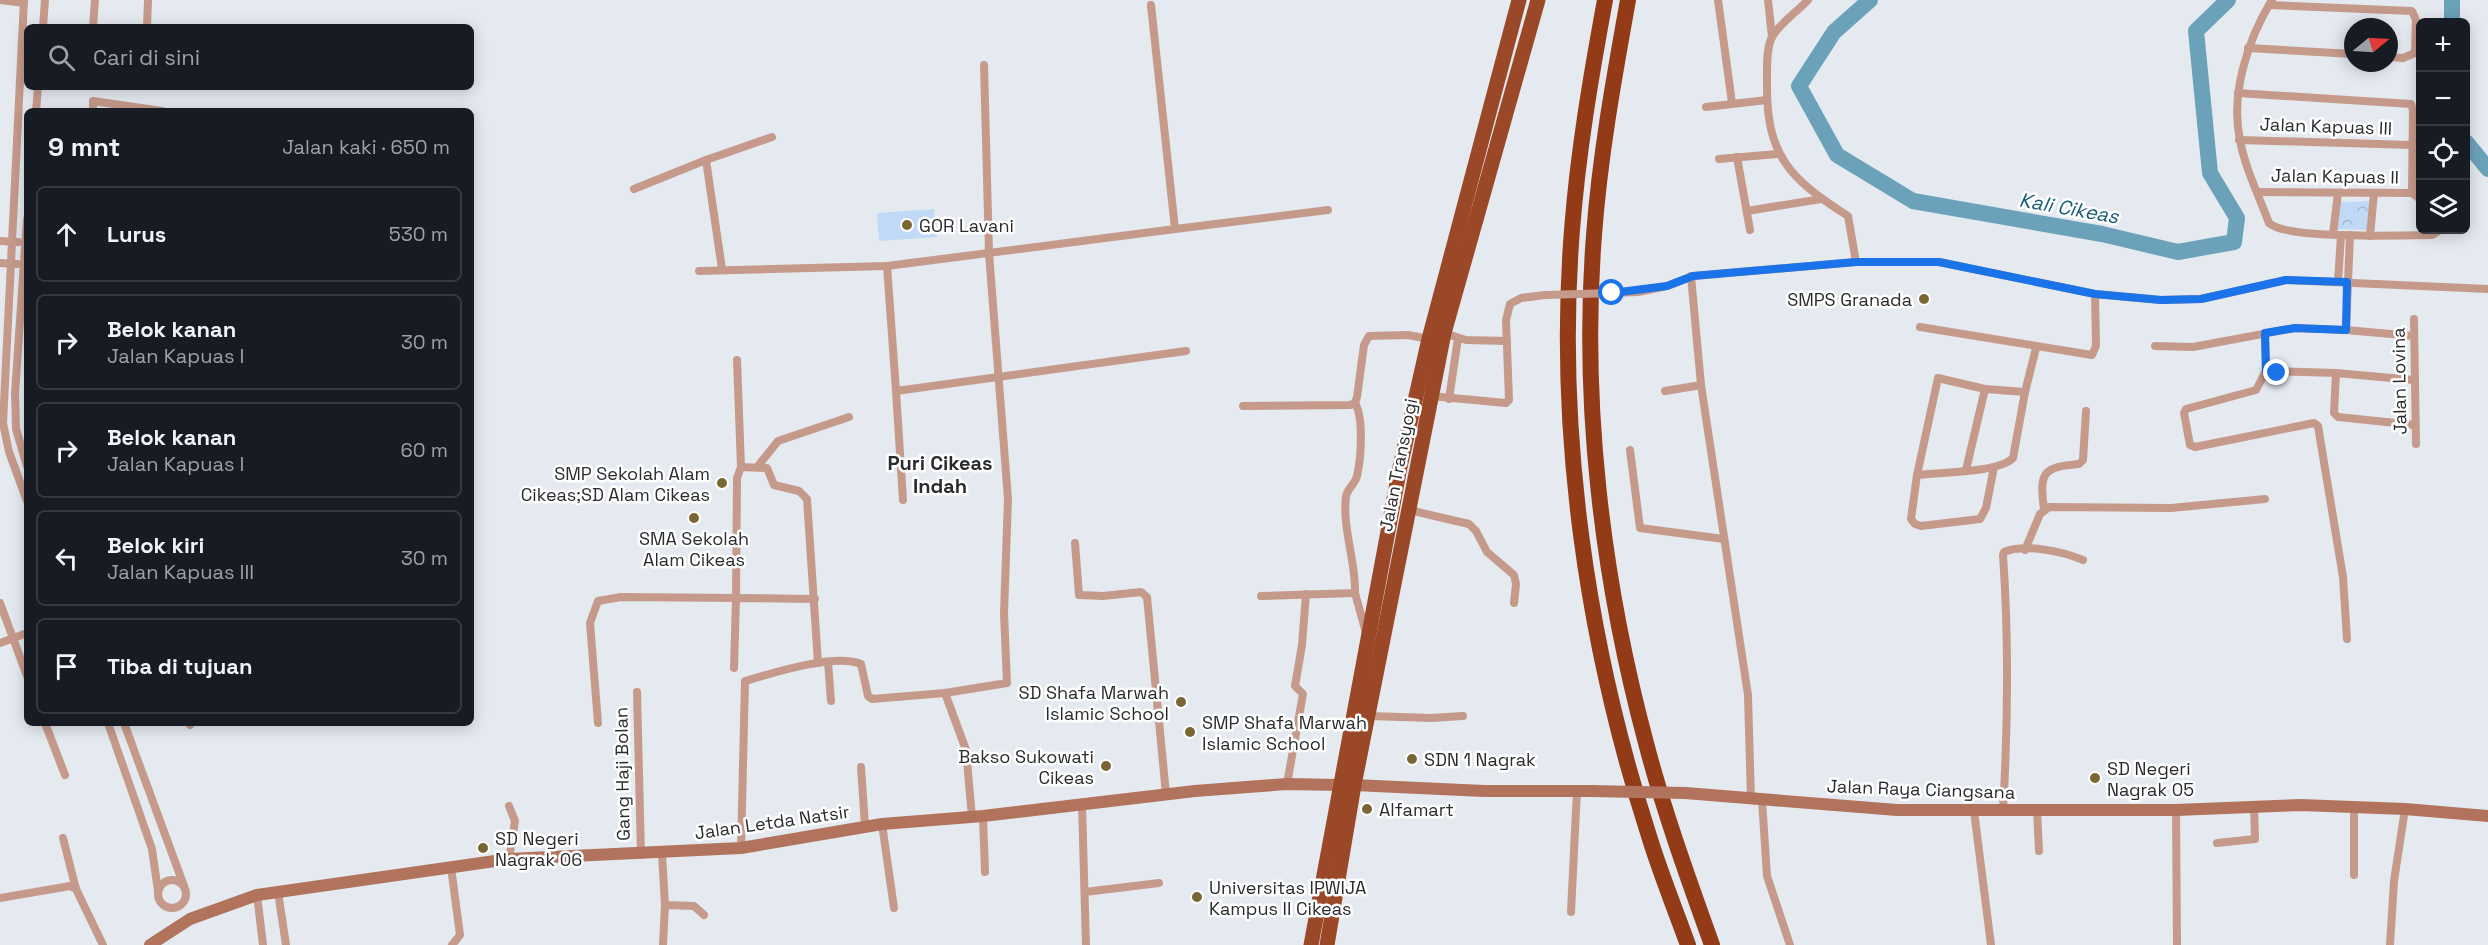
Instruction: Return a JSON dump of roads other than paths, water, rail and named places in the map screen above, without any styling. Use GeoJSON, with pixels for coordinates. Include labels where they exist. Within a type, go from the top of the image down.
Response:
{"type":"FeatureCollection","features":[{"type":"Feature","properties":{"kind":"highway","name":"Jalan Transyogi"},"geometry":{"type":"LineString","coordinates":[[1327,945],[1368,637],[1400,467],[1429,339],[1519,0]]}},
{"type":"Feature","properties":{"kind":"highway","name":"Jalan Transyogi"},"geometry":{"type":"LineString","coordinates":[[1311,945],[1347,785],[1369,716],[1415,469],[1431,396],[1451,336],[1538,0]]}},
{"type":"Feature","properties":{"kind":"highway"},"geometry":{"type":"LineString","coordinates":[[1605,0],[1582,132],[1572,231],[1569,316],[1571,425],[1579,513],[1596,626],[1625,753],[1649,836],[1688,945]]}},
{"type":"Feature","properties":{"kind":"highway"},"geometry":{"type":"LineString","coordinates":[[1628,0],[1604,136],[1594,236],[1591,316],[1593,424],[1603,520],[1618,619],[1645,742],[1671,829],[1712,945]]}},
{"type":"Feature","properties":{"kind":"highway"},"geometry":{"type":"LineString","coordinates":[[1400,467],[1415,469]]}},
{"type":"Feature","properties":{"kind":"main road","name":"Jalan Letda Natsir"},"geometry":{"type":"LineString","coordinates":[[150,945],[186,922],[257,895],[509,859],[641,855],[741,848],[865,826],[978,817],[1166,794],[1287,784],[1347,785]]}},
{"type":"Feature","properties":{"kind":"main road","name":"Jalan Raya Ciangsana"},"geometry":{"type":"LineString","coordinates":[[1347,785],[1484,791],[1577,790],[1685,794],[1897,810],[2176,810],[2354,806],[2488,816]]}},
{"type":"Feature","properties":{"kind":"street"},"geometry":{"type":"LineString","coordinates":[[0,0],[24,2],[3,401],[4,453],[24,495]]}},
{"type":"Feature","properties":{"kind":"street"},"geometry":{"type":"LineString","coordinates":[[43,24],[45,0]]}},
{"type":"Feature","properties":{"kind":"street"},"geometry":{"type":"LineString","coordinates":[[93,24],[96,0]]}},
{"type":"Feature","properties":{"kind":"street"},"geometry":{"type":"LineString","coordinates":[[147,24],[148,0]]}},
{"type":"Feature","properties":{"kind":"street"},"geometry":{"type":"LineString","coordinates":[[1716,0],[1720,12],[1732,103]]}},
{"type":"Feature","properties":{"kind":"street"},"geometry":{"type":"LineString","coordinates":[[1768,0],[1772,37],[1767,68],[1767,100],[1777,154],[1791,174],[1821,199],[1848,216],[1856,262]]}},
{"type":"Feature","properties":{"kind":"street"},"geometry":{"type":"LineString","coordinates":[[1772,37],[1808,0]]}},
{"type":"Feature","properties":{"kind":"street"},"geometry":{"type":"LineString","coordinates":[[2398,58],[2415,53],[2416,20],[2412,11],[2271,2],[2248,48],[2238,93],[2239,140],[2269,223],[2281,230],[2370,236],[2434,234]]}},
{"type":"Feature","properties":{"kind":"street"},"geometry":{"type":"LineString","coordinates":[[1151,5],[1175,229]]}},
{"type":"Feature","properties":{"kind":"street"},"geometry":{"type":"LineString","coordinates":[[2248,48],[2344,53]]}},
{"type":"Feature","properties":{"kind":"street"},"geometry":{"type":"LineString","coordinates":[[741,848],[743,683],[828,662],[861,663],[871,698],[1002,686],[1008,679],[1004,613],[1008,499],[989,253],[984,65]]}},
{"type":"Feature","properties":{"kind":"street"},"geometry":{"type":"LineString","coordinates":[[36,108],[38,90]]}},
{"type":"Feature","properties":{"kind":"street"},"geometry":{"type":"LineString","coordinates":[[2238,93],[2409,103],[2414,110],[2412,193],[2416,196]]}},
{"type":"Feature","properties":{"kind":"street"},"geometry":{"type":"LineString","coordinates":[[1706,107],[1767,100]]}},
{"type":"Feature","properties":{"kind":"street"},"geometry":{"type":"LineString","coordinates":[[93,108],[93,101],[139,108]]}},
{"type":"Feature","properties":{"kind":"street"},"geometry":{"type":"LineString","coordinates":[[634,189],[772,137]]}},
{"type":"Feature","properties":{"kind":"street","name":"Jalan Kapuas III"},"geometry":{"type":"LineString","coordinates":[[2239,140],[2412,146]]}},
{"type":"Feature","properties":{"kind":"street"},"geometry":{"type":"LineString","coordinates":[[1719,159],[1777,154]]}},
{"type":"Feature","properties":{"kind":"street"},"geometry":{"type":"LineString","coordinates":[[1737,157],[1750,230]]}},
{"type":"Feature","properties":{"kind":"street"},"geometry":{"type":"LineString","coordinates":[[706,160],[722,269]]}},
{"type":"Feature","properties":{"kind":"street","name":"Jalan Kapuas II"},"geometry":{"type":"LineString","coordinates":[[2257,192],[2412,193]]}},
{"type":"Feature","properties":{"kind":"street"},"geometry":{"type":"LineString","coordinates":[[2338,193],[2346,330]]}},
{"type":"Feature","properties":{"kind":"street"},"geometry":{"type":"LineString","coordinates":[[2370,236],[2374,193]]}},
{"type":"Feature","properties":{"kind":"street"},"geometry":{"type":"LineString","coordinates":[[1747,211],[1821,199]]}},
{"type":"Feature","properties":{"kind":"street"},"geometry":{"type":"LineString","coordinates":[[699,271],[888,266],[1328,210]]}},
{"type":"Feature","properties":{"kind":"street"},"geometry":{"type":"LineString","coordinates":[[0,241],[13,242],[24,239]]}},
{"type":"Feature","properties":{"kind":"street"},"geometry":{"type":"LineString","coordinates":[[24,256],[15,393],[16,429],[24,458]]}},
{"type":"Feature","properties":{"kind":"street"},"geometry":{"type":"LineString","coordinates":[[1431,396],[1506,403],[1509,400],[1506,320],[1510,304],[1521,298],[1612,293],[1667,286],[1691,276],[1856,262],[1939,262],[2095,294],[2161,300],[2201,299],[2286,280],[2488,289]]}},
{"type":"Feature","properties":{"kind":"street"},"geometry":{"type":"LineString","coordinates":[[0,263],[23,264]]}},
{"type":"Feature","properties":{"kind":"street"},"geometry":{"type":"LineString","coordinates":[[888,266],[903,500]]}},
{"type":"Feature","properties":{"kind":"street"},"geometry":{"type":"LineString","coordinates":[[1691,276],[1701,385],[1748,694],[1757,800],[1767,876],[1790,945]]}},
{"type":"Feature","properties":{"kind":"street"},"geometry":{"type":"LineString","coordinates":[[1920,327],[2036,348],[2092,355],[2096,346],[2095,294]]}},
{"type":"Feature","properties":{"kind":"street","name":"Jalan Lovina"},"geometry":{"type":"LineString","coordinates":[[2414,319],[2416,444]]}},
{"type":"Feature","properties":{"kind":"street"},"geometry":{"type":"LineString","coordinates":[[2155,346],[2193,347],[2295,328],[2413,336]]}},
{"type":"Feature","properties":{"kind":"street"},"geometry":{"type":"LineString","coordinates":[[2265,333],[2266,371],[2256,390],[2187,409],[2184,413],[2190,446],[2195,447],[2314,423],[2318,426],[2343,577],[2347,639]]}},
{"type":"Feature","properties":{"kind":"street"},"geometry":{"type":"LineString","coordinates":[[1368,637],[1355,593],[1353,558],[1347,530],[1346,498],[1358,474],[1361,418],[1355,403],[1365,345],[1369,336],[1408,336],[1429,339]]}},
{"type":"Feature","properties":{"kind":"street"},"geometry":{"type":"LineString","coordinates":[[1449,399],[1451,336],[1507,341]]}},
{"type":"Feature","properties":{"kind":"street"},"geometry":{"type":"LineString","coordinates":[[1917,475],[1994,467],[2008,463],[2013,458],[2036,348]]}},
{"type":"Feature","properties":{"kind":"street"},"geometry":{"type":"LineString","coordinates":[[896,391],[1186,351]]}},
{"type":"Feature","properties":{"kind":"street"},"geometry":{"type":"LineString","coordinates":[[734,668],[737,478],[741,467],[737,360]]}},
{"type":"Feature","properties":{"kind":"street"},"geometry":{"type":"LineString","coordinates":[[2266,371],[2336,373],[2414,380]]}},
{"type":"Feature","properties":{"kind":"street"},"geometry":{"type":"LineString","coordinates":[[2336,373],[2334,413],[2338,417],[2415,425]]}},
{"type":"Feature","properties":{"kind":"street"},"geometry":{"type":"LineString","coordinates":[[1994,467],[1986,508],[1983,516],[1976,522],[1915,524],[1911,519],[1917,475],[1938,378],[1986,389],[2025,392]]}},
{"type":"Feature","properties":{"kind":"street"},"geometry":{"type":"LineString","coordinates":[[1665,391],[1701,385]]}},
{"type":"Feature","properties":{"kind":"street"},"geometry":{"type":"LineString","coordinates":[[1966,470],[1986,389]]}},
{"type":"Feature","properties":{"kind":"street"},"geometry":{"type":"LineString","coordinates":[[1243,406],[1350,405],[1355,403]]}},
{"type":"Feature","properties":{"kind":"street"},"geometry":{"type":"LineString","coordinates":[[2025,550],[2044,509],[2042,486],[2049,469],[2054,466],[2079,464],[2084,460],[2086,411]]}},
{"type":"Feature","properties":{"kind":"street"},"geometry":{"type":"LineString","coordinates":[[758,466],[778,441],[849,417]]}},
{"type":"Feature","properties":{"kind":"street"},"geometry":{"type":"LineString","coordinates":[[4,453],[20,448]]}},
{"type":"Feature","properties":{"kind":"street"},"geometry":{"type":"LineString","coordinates":[[1630,450],[1640,528],[1724,539]]}},
{"type":"Feature","properties":{"kind":"street"},"geometry":{"type":"LineString","coordinates":[[741,467],[767,468],[774,485],[799,490],[807,499],[818,663]]}},
{"type":"Feature","properties":{"kind":"street"},"geometry":{"type":"LineString","coordinates":[[2044,509],[2171,508],[2265,498]]}},
{"type":"Feature","properties":{"kind":"street"},"geometry":{"type":"LineString","coordinates":[[1409,510],[1469,524],[1476,531],[1486,552],[1515,575],[1514,603]]}},
{"type":"Feature","properties":{"kind":"street"},"geometry":{"type":"LineString","coordinates":[[1075,543],[1079,595],[1103,596],[1141,592],[1147,597],[1166,794]]}},
{"type":"Feature","properties":{"kind":"street"},"geometry":{"type":"LineString","coordinates":[[2003,810],[2008,727],[2008,645],[2003,555],[2007,550],[2057,550],[2083,560]]}},
{"type":"Feature","properties":{"kind":"street"},"geometry":{"type":"LineString","coordinates":[[1261,596],[1355,593]]}},
{"type":"Feature","properties":{"kind":"street"},"geometry":{"type":"LineString","coordinates":[[1287,784],[1303,694],[1295,686],[1303,638],[1305,594]]}},
{"type":"Feature","properties":{"kind":"street"},"geometry":{"type":"LineString","coordinates":[[598,723],[590,623],[598,601],[621,597],[815,599]]}},
{"type":"Feature","properties":{"kind":"street"},"geometry":{"type":"LineString","coordinates":[[0,603],[24,668]]}},
{"type":"Feature","properties":{"kind":"street"},"geometry":{"type":"LineString","coordinates":[[0,643],[24,634]]}},
{"type":"Feature","properties":{"kind":"street"},"geometry":{"type":"LineString","coordinates":[[828,662],[831,701]]}},
{"type":"Feature","properties":{"kind":"street","name":"Gang Haji Bolan"},"geometry":{"type":"LineString","coordinates":[[637,692],[641,855]]}},
{"type":"Feature","properties":{"kind":"street"},"geometry":{"type":"LineString","coordinates":[[945,693],[966,750],[986,872]]}},
{"type":"Feature","properties":{"kind":"street"},"geometry":{"type":"LineString","coordinates":[[1369,716],[1431,718],[1463,716]]}},
{"type":"Feature","properties":{"kind":"street"},"geometry":{"type":"LineString","coordinates":[[46,726],[65,775]]}},
{"type":"Feature","properties":{"kind":"street"},"geometry":{"type":"LineString","coordinates":[[109,726],[152,849],[162,904],[179,905]]}},
{"type":"Feature","properties":{"kind":"street"},"geometry":{"type":"LineString","coordinates":[[125,726],[184,886],[186,895],[179,905]]}},
{"type":"Feature","properties":{"kind":"street"},"geometry":{"type":"LineString","coordinates":[[861,767],[865,826]]}},
{"type":"Feature","properties":{"kind":"street"},"geometry":{"type":"LineString","coordinates":[[1571,912],[1577,790]]}},
{"type":"Feature","properties":{"kind":"street"},"geometry":{"type":"LineString","coordinates":[[1082,805],[1086,945]]}},
{"type":"Feature","properties":{"kind":"street"},"geometry":{"type":"LineString","coordinates":[[509,806],[515,821],[509,859]]}},
{"type":"Feature","properties":{"kind":"street"},"geometry":{"type":"LineString","coordinates":[[2354,806],[2354,875]]}},
{"type":"Feature","properties":{"kind":"street"},"geometry":{"type":"LineString","coordinates":[[2217,843],[2255,839],[2254,807]]}},
{"type":"Feature","properties":{"kind":"street"},"geometry":{"type":"LineString","coordinates":[[2390,945],[2394,881],[2405,809]]}},
{"type":"Feature","properties":{"kind":"street"},"geometry":{"type":"LineString","coordinates":[[2037,810],[2039,851]]}},
{"type":"Feature","properties":{"kind":"street"},"geometry":{"type":"LineString","coordinates":[[2176,810],[2177,945]]}},
{"type":"Feature","properties":{"kind":"street"},"geometry":{"type":"LineString","coordinates":[[1974,811],[1991,945]]}},
{"type":"Feature","properties":{"kind":"street"},"geometry":{"type":"LineString","coordinates":[[882,824],[894,908]]}},
{"type":"Feature","properties":{"kind":"street"},"geometry":{"type":"LineString","coordinates":[[63,838],[76,889],[103,945]]}},
{"type":"Feature","properties":{"kind":"street"},"geometry":{"type":"LineString","coordinates":[[662,854],[665,905],[663,945]]}},
{"type":"Feature","properties":{"kind":"street"},"geometry":{"type":"LineString","coordinates":[[451,867],[460,935],[464,945]]}},
{"type":"Feature","properties":{"kind":"street"},"geometry":{"type":"LineString","coordinates":[[158,891],[167,880],[177,880],[184,886]]}},
{"type":"Feature","properties":{"kind":"street"},"geometry":{"type":"LineString","coordinates":[[1085,892],[1159,884]]}},
{"type":"Feature","properties":{"kind":"street"},"geometry":{"type":"LineString","coordinates":[[0,898],[70,886],[76,889]]}},
{"type":"Feature","properties":{"kind":"street"},"geometry":{"type":"LineString","coordinates":[[278,892],[286,945]]}},
{"type":"Feature","properties":{"kind":"street"},"geometry":{"type":"LineString","coordinates":[[257,895],[263,945]]}},
{"type":"Feature","properties":{"kind":"street"},"geometry":{"type":"LineString","coordinates":[[179,905],[186,922]]}},
{"type":"Feature","properties":{"kind":"street"},"geometry":{"type":"LineString","coordinates":[[665,905],[694,906],[704,915]]}},
{"type":"Feature","properties":{"kind":"street"},"geometry":{"type":"LineString","coordinates":[[452,945],[460,935]]}},
{"type":"Feature","properties":{"kind":"waterway","name":"Kali Cikeas"},"geometry":{"type":"LineString","coordinates":[[1870,0],[1834,32],[1799,86],[1837,155],[1913,201],[2102,234],[2178,252],[2234,242],[2237,218],[2210,173],[2196,31],[2228,0]]}},
{"type":"Feature","properties":{"kind":"waterway","name":"Kali Cikeas"},"geometry":{"type":"LineString","coordinates":[[2452,0],[2452,18]]}},
{"type":"Feature","properties":{"kind":"waterway","name":"Kali Cikeas"},"geometry":{"type":"LineString","coordinates":[[2470,147],[2488,169]]}},
{"type":"Feature","properties":{"kind":"place","name":"GOR Lavani"},"geometry":{"type":"Point","coordinates":[907,225]}},
{"type":"Feature","properties":{"kind":"place","name":"SMPS Granada"},"geometry":{"type":"Point","coordinates":[1924,299]}},
{"type":"Feature","properties":{"kind":"place","name":"SMP Sekolah Alam Cikeas;SD Alam Cikeas"},"geometry":{"type":"Point","coordinates":[722,483]}},
{"type":"Feature","properties":{"kind":"place","name":"SMA Sekolah Alam Cikeas"},"geometry":{"type":"Point","coordinates":[694,518]}},
{"type":"Feature","properties":{"kind":"place","name":"SD Shafa Marwah Islamic School"},"geometry":{"type":"Point","coordinates":[1181,702]}},
{"type":"Feature","properties":{"kind":"place","name":"SMP Shafa Marwah Islamic School"},"geometry":{"type":"Point","coordinates":[1190,732]}},
{"type":"Feature","properties":{"kind":"place","name":"SDN 1 Nagrak"},"geometry":{"type":"Point","coordinates":[1412,759]}},
{"type":"Feature","properties":{"kind":"place","name":"Bakso Sukowati Cikeas"},"geometry":{"type":"Point","coordinates":[1106,766]}},
{"type":"Feature","properties":{"kind":"place","name":"SD Negeri Nagrak 05"},"geometry":{"type":"Point","coordinates":[2095,778]}},
{"type":"Feature","properties":{"kind":"place","name":"Alfamart"},"geometry":{"type":"Point","coordinates":[1367,809]}},
{"type":"Feature","properties":{"kind":"place","name":"SD Negeri Nagrak 06"},"geometry":{"type":"Point","coordinates":[483,848]}},
{"type":"Feature","properties":{"kind":"place","name":"Universitas IPWIJA Kampus II Cikeas"},"geometry":{"type":"Point","coordinates":[1197,897]}},
{"type":"Feature","properties":{"kind":"district","name":"Puri Cikeas Indah"},"geometry":{"type":"Point","coordinates":[940,474]}}]}
